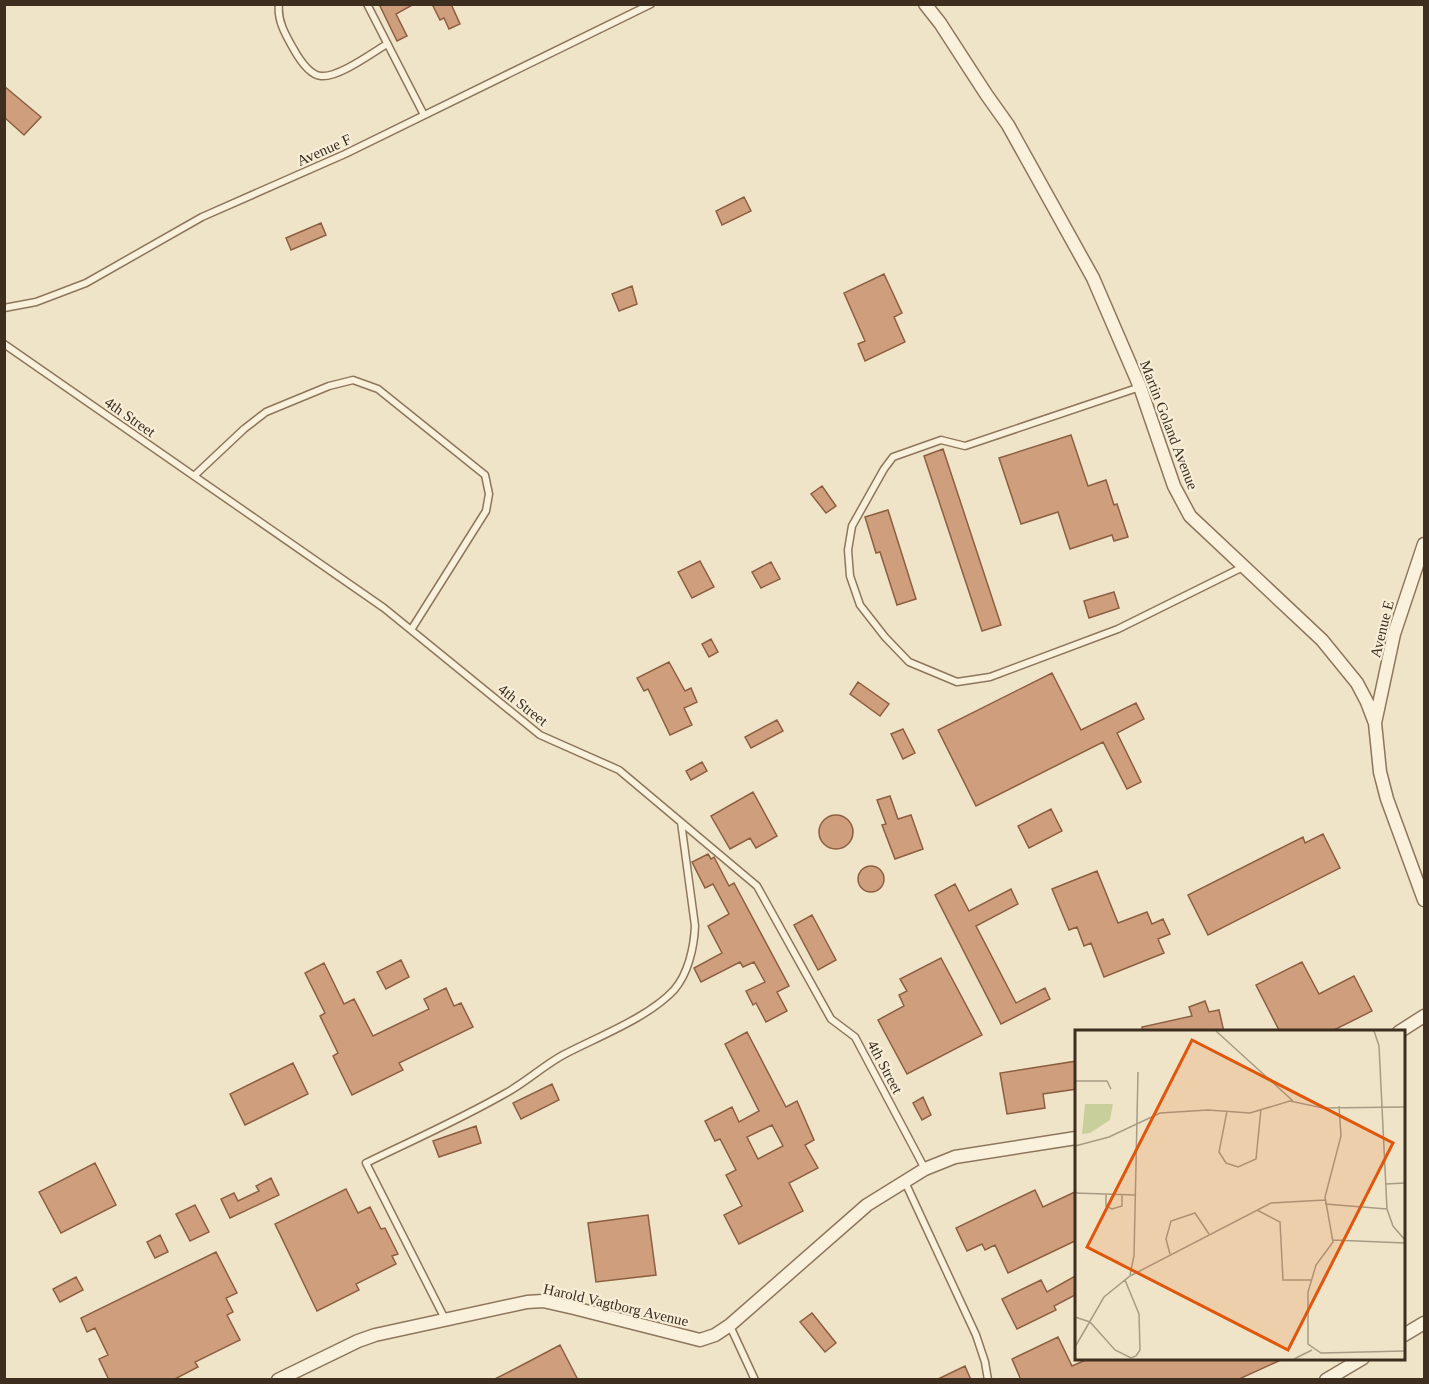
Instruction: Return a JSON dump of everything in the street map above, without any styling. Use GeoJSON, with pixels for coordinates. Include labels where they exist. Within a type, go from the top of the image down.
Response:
{"type":"FeatureCollection","features":[{"type":"Feature","properties":{"kind":"street","name":"Martin Goland Avenue"},"geometry":{"type":"LineString","coordinates":[[925,4],[1008,125],[1093,278],[1140,387],[1174,486],[1190,516],[1322,640],[1357,683],[1375,723],[1380,772],[1387,799],[1425,900]]}},
{"type":"Feature","properties":{"kind":"street","name":"Avenue E"},"geometry":{"type":"LineString","coordinates":[[1375,723],[1394,634],[1425,544]]}},
{"type":"Feature","properties":{"kind":"street"},"geometry":{"type":"LineString","coordinates":[[1402,1030],[1425,1016]]}},
{"type":"Feature","properties":{"kind":"street","name":"Harold Vagtborg Avenue"},"geometry":{"type":"LineString","coordinates":[[278,1380],[358,1341],[445,1319],[527,1302],[543,1301],[700,1340],[715,1335],[730,1325],[867,1205],[926,1169],[955,1157],[1075,1138]]}},
{"type":"Feature","properties":{"kind":"street"},"geometry":{"type":"LineString","coordinates":[[1405,1334],[1425,1323]]}},
{"type":"Feature","properties":{"kind":"street"},"geometry":{"type":"LineString","coordinates":[[1326,1380],[1361,1360]]}},
{"type":"Feature","properties":{"kind":"lane"},"geometry":{"type":"LineString","coordinates":[[279,4],[278,12],[283,31],[296,53],[313,73],[322,76],[336,74],[387,44]]}},
{"type":"Feature","properties":{"kind":"lane"},"geometry":{"type":"LineString","coordinates":[[367,4],[424,115]]}},
{"type":"Feature","properties":{"kind":"lane","name":"Avenue F"},"geometry":{"type":"LineString","coordinates":[[4,308],[36,302],[86,283],[202,217],[345,154],[651,4]]}},
{"type":"Feature","properties":{"kind":"lane","name":"4th Street"},"geometry":{"type":"LineString","coordinates":[[4,344],[384,608],[540,735],[619,770],[757,886],[831,1019],[855,1037],[926,1169]]}},
{"type":"Feature","properties":{"kind":"lane"},"geometry":{"type":"LineString","coordinates":[[194,476],[244,429],[266,412],[330,386],[353,380],[378,389],[484,474],[489,494],[486,511],[411,630]]}},
{"type":"Feature","properties":{"kind":"lane"},"geometry":{"type":"LineString","coordinates":[[1140,387],[965,446],[940,440],[893,457],[852,526],[848,550],[850,576],[860,605],[885,637],[909,662],[957,682],[990,677],[1118,629],[1243,567]]}},
{"type":"Feature","properties":{"kind":"lane"},"geometry":{"type":"LineString","coordinates":[[445,1319],[366,1163],[507,1093],[562,1056],[664,1000],[676,988],[685,972],[695,926],[681,821]]}},
{"type":"Feature","properties":{"kind":"lane"},"geometry":{"type":"LineString","coordinates":[[904,1181],[976,1335],[988,1380]]}},
{"type":"Feature","properties":{"kind":"lane"},"geometry":{"type":"LineString","coordinates":[[730,1325],[755,1380]]}},
{"type":"Feature","properties":{"kind":"building"},"geometry":{"type":"Polygon","coordinates":[[[379,4],[414,4],[396,14],[407,36],[397,41],[379,4]]]}},
{"type":"Feature","properties":{"kind":"building"},"geometry":{"type":"Polygon","coordinates":[[[432,4],[451,4],[460,24],[449,29],[444,18],[440,20],[432,4]]]}},
{"type":"Feature","properties":{"kind":"building"},"geometry":{"type":"Polygon","coordinates":[[[4,86],[41,117],[24,135],[4,117],[4,86]]]}},
{"type":"Feature","properties":{"kind":"building"},"geometry":{"type":"Polygon","coordinates":[[[744,197],[751,211],[722,225],[716,211],[744,197]]]}},
{"type":"Feature","properties":{"kind":"building"},"geometry":{"type":"Polygon","coordinates":[[[321,223],[326,235],[291,250],[286,238],[321,223]]]}},
{"type":"Feature","properties":{"kind":"building"},"geometry":{"type":"Polygon","coordinates":[[[884,274],[902,313],[894,317],[905,342],[865,361],[858,344],[865,341],[844,293],[884,274]]]}},
{"type":"Feature","properties":{"kind":"building"},"geometry":{"type":"Polygon","coordinates":[[[632,286],[637,304],[619,311],[612,294],[632,286]]]}},
{"type":"Feature","properties":{"kind":"building"},"geometry":{"type":"Polygon","coordinates":[[[1071,435],[1088,486],[1106,480],[1128,537],[1114,541],[1112,535],[1070,549],[1058,512],[1021,524],[999,458],[1071,435]]]}},
{"type":"Feature","properties":{"kind":"building"},"geometry":{"type":"Polygon","coordinates":[[[943,449],[1001,625],[982,631],[924,456],[943,449]]]}},
{"type":"Feature","properties":{"kind":"building"},"geometry":{"type":"Polygon","coordinates":[[[822,486],[836,506],[826,513],[811,494],[822,486]]]}},
{"type":"Feature","properties":{"kind":"building"},"geometry":{"type":"Polygon","coordinates":[[[888,510],[916,599],[897,605],[880,552],[876,553],[865,517],[888,510]]]}},
{"type":"Feature","properties":{"kind":"building"},"geometry":{"type":"Polygon","coordinates":[[[700,561],[714,587],[692,598],[678,572],[700,561]]]}},
{"type":"Feature","properties":{"kind":"building"},"geometry":{"type":"Polygon","coordinates":[[[771,562],[780,579],[761,588],[752,572],[771,562]]]}},
{"type":"Feature","properties":{"kind":"building"},"geometry":{"type":"Polygon","coordinates":[[[1114,592],[1119,608],[1089,618],[1084,601],[1114,592]]]}},
{"type":"Feature","properties":{"kind":"building"},"geometry":{"type":"Polygon","coordinates":[[[711,639],[718,652],[709,657],[702,644],[711,639]]]}},
{"type":"Feature","properties":{"kind":"building"},"geometry":{"type":"Polygon","coordinates":[[[669,662],[685,691],[691,688],[697,702],[684,708],[692,725],[670,735],[648,689],[644,691],[637,678],[669,662]]]}},
{"type":"Feature","properties":{"kind":"building"},"geometry":{"type":"Polygon","coordinates":[[[1052,673],[1081,730],[1136,703],[1144,719],[1117,733],[1141,782],[1127,789],[1103,742],[976,806],[938,730],[1052,673]]]}},
{"type":"Feature","properties":{"kind":"building"},"geometry":{"type":"Polygon","coordinates":[[[858,682],[889,704],[880,716],[850,694],[858,682]]]}},
{"type":"Feature","properties":{"kind":"building"},"geometry":{"type":"Polygon","coordinates":[[[777,720],[783,731],[751,748],[745,737],[777,720]]]}},
{"type":"Feature","properties":{"kind":"building"},"geometry":{"type":"Polygon","coordinates":[[[903,729],[915,753],[903,759],[891,734],[903,729]]]}},
{"type":"Feature","properties":{"kind":"building"},"geometry":{"type":"Polygon","coordinates":[[[702,762],[707,771],[691,780],[686,771],[702,762]]]}},
{"type":"Feature","properties":{"kind":"building"},"geometry":{"type":"Polygon","coordinates":[[[753,792],[777,836],[756,848],[750,838],[730,849],[711,816],[753,792]]]}},
{"type":"Feature","properties":{"kind":"building"},"geometry":{"type":"Polygon","coordinates":[[[890,796],[898,819],[911,815],[923,849],[895,859],[882,825],[886,824],[877,800],[890,796]]]}},
{"type":"Feature","properties":{"kind":"building"},"geometry":{"type":"Polygon","coordinates":[[[1051,809],[1062,831],[1029,848],[1018,826],[1051,809]]]}},
{"type":"Feature","properties":{"kind":"building"},"geometry":{"type":"Polygon","coordinates":[[[836,815],[848,820],[853,832],[848,844],[836,849],[824,844],[819,832],[824,820],[836,815]]]}},
{"type":"Feature","properties":{"kind":"building"},"geometry":{"type":"Polygon","coordinates":[[[1323,834],[1340,868],[1208,935],[1188,895],[1303,837],[1305,843],[1323,834]]]}},
{"type":"Feature","properties":{"kind":"building"},"geometry":{"type":"Polygon","coordinates":[[[708,854],[711,859],[714,857],[729,886],[734,883],[789,986],[777,992],[787,1011],[766,1022],[756,1003],[753,1005],[746,991],[765,982],[754,962],[743,967],[740,962],[701,982],[694,968],[722,953],[708,926],[729,914],[713,884],[705,888],[692,862],[708,854]]]}},
{"type":"Feature","properties":{"kind":"building"},"geometry":{"type":"Polygon","coordinates":[[[871,866],[880,870],[884,879],[880,888],[871,892],[862,888],[858,879],[862,870],[871,866]]]}},
{"type":"Feature","properties":{"kind":"building"},"geometry":{"type":"Polygon","coordinates":[[[1097,871],[1118,923],[1147,912],[1152,924],[1163,919],[1170,934],[1158,939],[1164,953],[1104,977],[1091,943],[1084,946],[1077,927],[1069,930],[1052,889],[1097,871]]]}},
{"type":"Feature","properties":{"kind":"building"},"geometry":{"type":"Polygon","coordinates":[[[955,884],[969,911],[1011,889],[1018,904],[976,926],[1016,1003],[1045,988],[1050,999],[1001,1024],[935,895],[955,884]]]}},
{"type":"Feature","properties":{"kind":"building"},"geometry":{"type":"Polygon","coordinates":[[[812,915],[836,960],[818,970],[794,925],[812,915]]]}},
{"type":"Feature","properties":{"kind":"building"},"geometry":{"type":"Polygon","coordinates":[[[941,958],[982,1035],[907,1074],[878,1020],[904,1006],[899,995],[907,991],[900,979],[941,958]]]}},
{"type":"Feature","properties":{"kind":"building"},"geometry":{"type":"Polygon","coordinates":[[[401,960],[409,977],[386,989],[377,972],[401,960]]]}},
{"type":"Feature","properties":{"kind":"building"},"geometry":{"type":"Polygon","coordinates":[[[1302,962],[1319,994],[1354,976],[1372,1011],[1334,1030],[1279,1030],[1256,985],[1302,962]]]}},
{"type":"Feature","properties":{"kind":"building"},"geometry":{"type":"Polygon","coordinates":[[[324,963],[344,1004],[354,999],[373,1036],[429,1009],[424,999],[446,988],[454,1006],[461,1003],[473,1027],[399,1063],[403,1070],[352,1095],[333,1056],[338,1053],[320,1016],[325,1013],[305,973],[324,963]]]}},
{"type":"Feature","properties":{"kind":"building"},"geometry":{"type":"Polygon","coordinates":[[[1205,1001],[1209,1012],[1219,1010],[1224,1030],[1143,1030],[1142,1027],[1192,1016],[1189,1007],[1205,1001]]]}},
{"type":"Feature","properties":{"kind":"building"},"geometry":{"type":"Polygon","coordinates":[[[747,1032],[786,1107],[797,1101],[814,1140],[805,1145],[818,1168],[789,1183],[803,1211],[739,1244],[724,1215],[742,1206],[726,1175],[736,1170],[720,1139],[715,1141],[705,1121],[732,1107],[739,1122],[759,1111],[725,1044],[747,1032]],[[772,1125],[747,1137],[758,1159],[783,1146],[772,1125]]]}},
{"type":"Feature","properties":{"kind":"building"},"geometry":{"type":"Polygon","coordinates":[[[1075,1061],[1075,1089],[1043,1094],[1045,1108],[1007,1114],[1000,1073],[1075,1061]]]}},
{"type":"Feature","properties":{"kind":"building"},"geometry":{"type":"Polygon","coordinates":[[[293,1063],[308,1094],[245,1125],[230,1094],[293,1063]]]}},
{"type":"Feature","properties":{"kind":"building"},"geometry":{"type":"Polygon","coordinates":[[[552,1084],[559,1100],[521,1119],[513,1103],[552,1084]]]}},
{"type":"Feature","properties":{"kind":"building"},"geometry":{"type":"Polygon","coordinates":[[[923,1097],[931,1115],[922,1120],[913,1103],[923,1097]]]}},
{"type":"Feature","properties":{"kind":"building"},"geometry":{"type":"Polygon","coordinates":[[[476,1126],[481,1143],[439,1157],[433,1141],[476,1126]]]}},
{"type":"Feature","properties":{"kind":"building"},"geometry":{"type":"Polygon","coordinates":[[[95,1163],[116,1205],[61,1233],[39,1192],[95,1163]]]}},
{"type":"Feature","properties":{"kind":"building"},"geometry":{"type":"Polygon","coordinates":[[[271,1178],[279,1195],[230,1218],[221,1199],[234,1193],[238,1201],[259,1191],[256,1186],[271,1178]]]}},
{"type":"Feature","properties":{"kind":"building"},"geometry":{"type":"Polygon","coordinates":[[[346,1189],[358,1213],[370,1207],[381,1229],[385,1228],[398,1254],[392,1256],[396,1264],[356,1284],[359,1290],[317,1311],[275,1224],[346,1189]]]}},
{"type":"Feature","properties":{"kind":"building"},"geometry":{"type":"Polygon","coordinates":[[[1035,1190],[1043,1207],[1075,1192],[1075,1241],[1008,1273],[995,1245],[985,1250],[982,1244],[967,1251],[956,1228],[1035,1190]]]}},
{"type":"Feature","properties":{"kind":"building"},"geometry":{"type":"Polygon","coordinates":[[[195,1205],[209,1232],[190,1241],[176,1214],[195,1205]]]}},
{"type":"Feature","properties":{"kind":"building"},"geometry":{"type":"Polygon","coordinates":[[[648,1215],[656,1275],[596,1282],[588,1223],[648,1215]]]}},
{"type":"Feature","properties":{"kind":"building"},"geometry":{"type":"Polygon","coordinates":[[[160,1235],[168,1252],[155,1258],[147,1242],[160,1235]]]}},
{"type":"Feature","properties":{"kind":"building"},"geometry":{"type":"Polygon","coordinates":[[[216,1252],[237,1293],[226,1298],[233,1312],[227,1315],[240,1340],[195,1362],[198,1367],[173,1380],[109,1380],[99,1359],[108,1355],[95,1328],[87,1332],[81,1318],[216,1252]]]}},
{"type":"Feature","properties":{"kind":"building"},"geometry":{"type":"Polygon","coordinates":[[[1075,1276],[1075,1295],[1054,1306],[1056,1310],[1017,1329],[1002,1299],[1041,1280],[1047,1292],[1075,1276]]]}},
{"type":"Feature","properties":{"kind":"building"},"geometry":{"type":"Polygon","coordinates":[[[76,1277],[83,1290],[60,1302],[53,1289],[76,1277]]]}},
{"type":"Feature","properties":{"kind":"building"},"geometry":{"type":"Polygon","coordinates":[[[812,1313],[836,1343],[825,1352],[800,1322],[812,1313]]]}},
{"type":"Feature","properties":{"kind":"building"},"geometry":{"type":"Polygon","coordinates":[[[1058,1337],[1072,1366],[1086,1360],[1281,1360],[1237,1380],[1021,1380],[1012,1359],[1058,1337]]]}},
{"type":"Feature","properties":{"kind":"building"},"geometry":{"type":"Polygon","coordinates":[[[560,1345],[578,1380],[493,1380],[528,1362],[560,1345]]]}},
{"type":"Feature","properties":{"kind":"building"},"geometry":{"type":"Polygon","coordinates":[[[965,1366],[971,1380],[936,1380],[965,1366]]]}}]}
